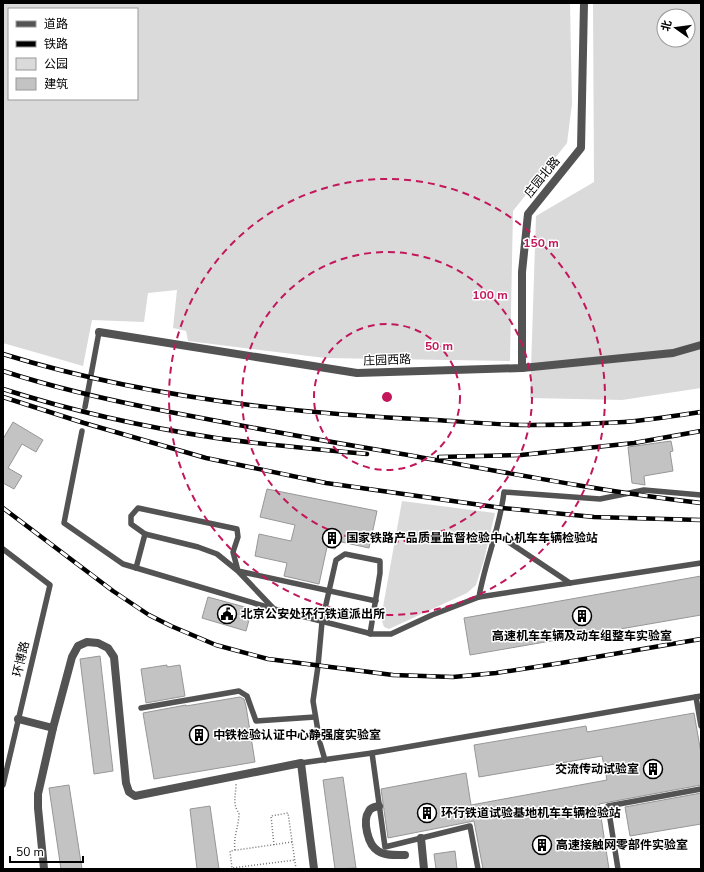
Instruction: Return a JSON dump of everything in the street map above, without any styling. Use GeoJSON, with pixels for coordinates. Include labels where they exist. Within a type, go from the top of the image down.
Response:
{"type":"FeatureCollection","features":[{"type":"Feature","properties":{"kind":"street","name":"庄园北路"},"geometry":{"type":"LineString","coordinates":[[522,368],[522,272],[528,214],[581,148],[584,3]]}},
{"type":"Feature","properties":{"kind":"street","name":"庄园西路"},"geometry":{"type":"LineString","coordinates":[[99,332],[357,372],[522,368],[673,353],[701,345]]}},
{"type":"Feature","properties":{"kind":"street"},"geometry":{"type":"LineString","coordinates":[[44,869],[38,794],[53,728],[72,657],[78,646],[87,642],[98,643],[108,648],[114,657],[126,783],[129,792],[135,796],[301,764],[314,869]]}},
{"type":"Feature","properties":{"kind":"street"},"geometry":{"type":"LineString","coordinates":[[18,719],[53,728]]}},
{"type":"Feature","properties":{"kind":"street"},"geometry":{"type":"LineString","coordinates":[[379,806],[373,807],[368,812],[366,820],[368,838],[378,852],[405,855]]}},
{"type":"Feature","properties":{"kind":"street"},"geometry":{"type":"LineString","coordinates":[[421,838],[424,869]]}},
{"type":"Feature","properties":{"kind":"lane"},"geometry":{"type":"LineString","coordinates":[[85,407],[99,332]]}},
{"type":"Feature","properties":{"kind":"lane"},"geometry":{"type":"LineString","coordinates":[[82,431],[64,523],[123,564],[274,609],[370,634],[391,634],[432,614],[479,597],[701,562]]}},
{"type":"Feature","properties":{"kind":"lane"},"geometry":{"type":"LineString","coordinates":[[479,597],[482,579],[502,508],[504,492],[600,498],[644,490],[701,495]]}},
{"type":"Feature","properties":{"kind":"lane"},"geometry":{"type":"LineString","coordinates":[[238,571],[233,552],[238,537],[237,529],[138,508],[131,516],[131,524],[145,534],[198,547],[217,554],[238,571],[274,609]]}},
{"type":"Feature","properties":{"kind":"lane"},"geometry":{"type":"LineString","coordinates":[[495,533],[570,583]]}},
{"type":"Feature","properties":{"kind":"lane"},"geometry":{"type":"LineString","coordinates":[[136,568],[145,534]]}},
{"type":"Feature","properties":{"kind":"lane","name":"环博路"},"geometry":{"type":"LineString","coordinates":[[3,549],[50,585],[3,785]]}},
{"type":"Feature","properties":{"kind":"lane"},"geometry":{"type":"LineString","coordinates":[[326,760],[320,743],[313,701],[322,622],[336,560],[345,554],[380,561],[380,573],[370,634]]}},
{"type":"Feature","properties":{"kind":"lane"},"geometry":{"type":"LineString","coordinates":[[238,571],[376,600]]}},
{"type":"Feature","properties":{"kind":"lane"},"geometry":{"type":"LineString","coordinates":[[141,708],[239,691],[247,696],[256,721],[315,717]]}},
{"type":"Feature","properties":{"kind":"lane"},"geometry":{"type":"LineString","coordinates":[[301,764],[698,696],[701,726]]}},
{"type":"Feature","properties":{"kind":"lane"},"geometry":{"type":"LineString","coordinates":[[372,753],[385,847],[470,826],[478,869]]}},
{"type":"Feature","properties":{"kind":"lane"},"geometry":{"type":"LineString","coordinates":[[618,869],[608,806],[701,789]]}},
{"type":"Feature","properties":{"kind":"path"},"geometry":{"type":"LineString","coordinates":[[235,850],[235,835],[239,821],[239,813],[234,802],[236,793],[236,776]]}},
{"type":"Feature","properties":{"kind":"path"},"geometry":{"type":"LineString","coordinates":[[274,845],[271,816],[288,813],[296,869]]}},
{"type":"Feature","properties":{"kind":"path"},"geometry":{"type":"LineString","coordinates":[[292,842],[230,851],[232,868],[295,860]]}},
{"type":"Feature","properties":{"kind":"green space"},"geometry":{"type":"Polygon","coordinates":[[[3,3],[570,3],[572,104],[567,143],[513,211],[510,361],[325,358],[188,341],[186,331],[173,328],[177,290],[148,293],[144,322],[92,320],[83,366],[3,343],[3,3]]]}},
{"type":"Feature","properties":{"kind":"green space"},"geometry":{"type":"Polygon","coordinates":[[[593,3],[701,3],[701,388],[622,400],[530,398],[536,216],[594,182],[593,3]]]}},
{"type":"Feature","properties":{"kind":"green space"},"geometry":{"type":"Polygon","coordinates":[[[402,501],[495,513],[484,560],[476,585],[467,593],[389,629],[384,627],[381,618],[402,501]]]}},
{"type":"Feature","properties":{"kind":"building"},"geometry":{"type":"Polygon","coordinates":[[[13,422],[43,440],[36,452],[22,444],[8,468],[22,476],[14,489],[3,483],[3,439],[13,422]]]}},
{"type":"Feature","properties":{"kind":"building"},"geometry":{"type":"Polygon","coordinates":[[[671,441],[673,451],[670,452],[673,471],[644,476],[645,485],[632,483],[628,447],[671,441]]]}},
{"type":"Feature","properties":{"kind":"building","name":"国家铁路产品质量监督检验中心机车车辆检验站"},"geometry":{"type":"Polygon","coordinates":[[[267,489],[377,511],[369,548],[337,541],[335,549],[327,547],[319,584],[284,576],[287,563],[255,556],[259,534],[291,541],[295,525],[260,517],[267,489]]]}},
{"type":"Feature","properties":{"kind":"building","name":"高速机车车辆及动车组整车实验室"},"geometry":{"type":"Polygon","coordinates":[[[701,576],[701,615],[470,655],[464,618],[701,576]]]}},
{"type":"Feature","properties":{"kind":"building","name":"北京公安处环行铁道派出所"},"geometry":{"type":"Polygon","coordinates":[[[208,597],[252,609],[246,631],[202,618],[208,597]]]}},
{"type":"Feature","properties":{"kind":"building"},"geometry":{"type":"Polygon","coordinates":[[[100,656],[113,771],[94,774],[80,659],[100,656]]]}},
{"type":"Feature","properties":{"kind":"building"},"geometry":{"type":"Polygon","coordinates":[[[167,665],[167,667],[180,665],[185,696],[146,703],[141,669],[167,665]]]}},
{"type":"Feature","properties":{"kind":"building","name":"中铁检验认证中心静强度实验室"},"geometry":{"type":"Polygon","coordinates":[[[240,697],[244,699],[246,706],[255,762],[154,779],[143,713],[240,697]]]}},
{"type":"Feature","properties":{"kind":"building"},"geometry":{"type":"Polygon","coordinates":[[[694,713],[701,753],[701,785],[599,804],[609,869],[483,869],[474,821],[388,838],[381,789],[466,773],[471,805],[607,780],[602,756],[479,777],[474,745],[586,726],[587,732],[694,713]]]}},
{"type":"Feature","properties":{"kind":"building"},"geometry":{"type":"Polygon","coordinates":[[[343,777],[356,868],[335,869],[323,780],[343,777]]]}},
{"type":"Feature","properties":{"kind":"building"},"geometry":{"type":"Polygon","coordinates":[[[69,785],[82,869],[61,869],[49,788],[69,785]]]}},
{"type":"Feature","properties":{"kind":"building"},"geometry":{"type":"Polygon","coordinates":[[[701,793],[701,824],[630,836],[625,807],[701,793]]]}},
{"type":"Feature","properties":{"kind":"building"},"geometry":{"type":"Polygon","coordinates":[[[210,806],[219,869],[197,869],[190,809],[210,806]]]}},
{"type":"Feature","properties":{"kind":"building"},"geometry":{"type":"Polygon","coordinates":[[[455,851],[457,869],[436,869],[434,854],[455,851]]]}},
{"type":"Feature","properties":{"kind":"railway"},"geometry":{"type":"LineString","coordinates":[[3,354],[109,382],[163,392],[217,401],[327,413],[532,425],[624,422],[701,412]]}},
{"type":"Feature","properties":{"kind":"railway"},"geometry":{"type":"LineString","coordinates":[[3,371],[86,394],[149,408],[308,438],[584,486],[701,503]]}},
{"type":"Feature","properties":{"kind":"railway"},"geometry":{"type":"LineString","coordinates":[[3,389],[82,411],[189,434],[254,443],[367,454]]}},
{"type":"Feature","properties":{"kind":"railway"},"geometry":{"type":"LineString","coordinates":[[3,397],[84,423],[206,458],[326,483],[502,508],[594,517],[701,520]]}},
{"type":"Feature","properties":{"kind":"railway"},"geometry":{"type":"LineString","coordinates":[[439,457],[521,455],[634,443],[701,431]]}},
{"type":"Feature","properties":{"kind":"railway"},"geometry":{"type":"LineString","coordinates":[[3,508],[113,591],[149,615],[216,645],[268,659],[393,675],[453,677],[496,673],[701,639]]}},
{"type":"Feature","properties":{"kind":"place","name":"国家铁路产品质量监督检验中心机车车辆检验站"},"geometry":{"type":"Point","coordinates":[332,538]}},
{"type":"Feature","properties":{"kind":"place","name":"北京公安处环行铁道派出所"},"geometry":{"type":"Point","coordinates":[227,614]}},
{"type":"Feature","properties":{"kind":"place","name":"高速机车车辆及动车组整车实验室"},"geometry":{"type":"Point","coordinates":[582,616]}},
{"type":"Feature","properties":{"kind":"place","name":"中铁检验认证中心静强度实验室"},"geometry":{"type":"Point","coordinates":[199,735]}},
{"type":"Feature","properties":{"kind":"place","name":"交流传动试验室"},"geometry":{"type":"Point","coordinates":[653,769]}},
{"type":"Feature","properties":{"kind":"place","name":"环行铁道试验基地机车车辆检验站"},"geometry":{"type":"Point","coordinates":[427,813]}},
{"type":"Feature","properties":{"kind":"place","name":"高速接触网零部件实验室"},"geometry":{"type":"Point","coordinates":[542,845]}}]}
